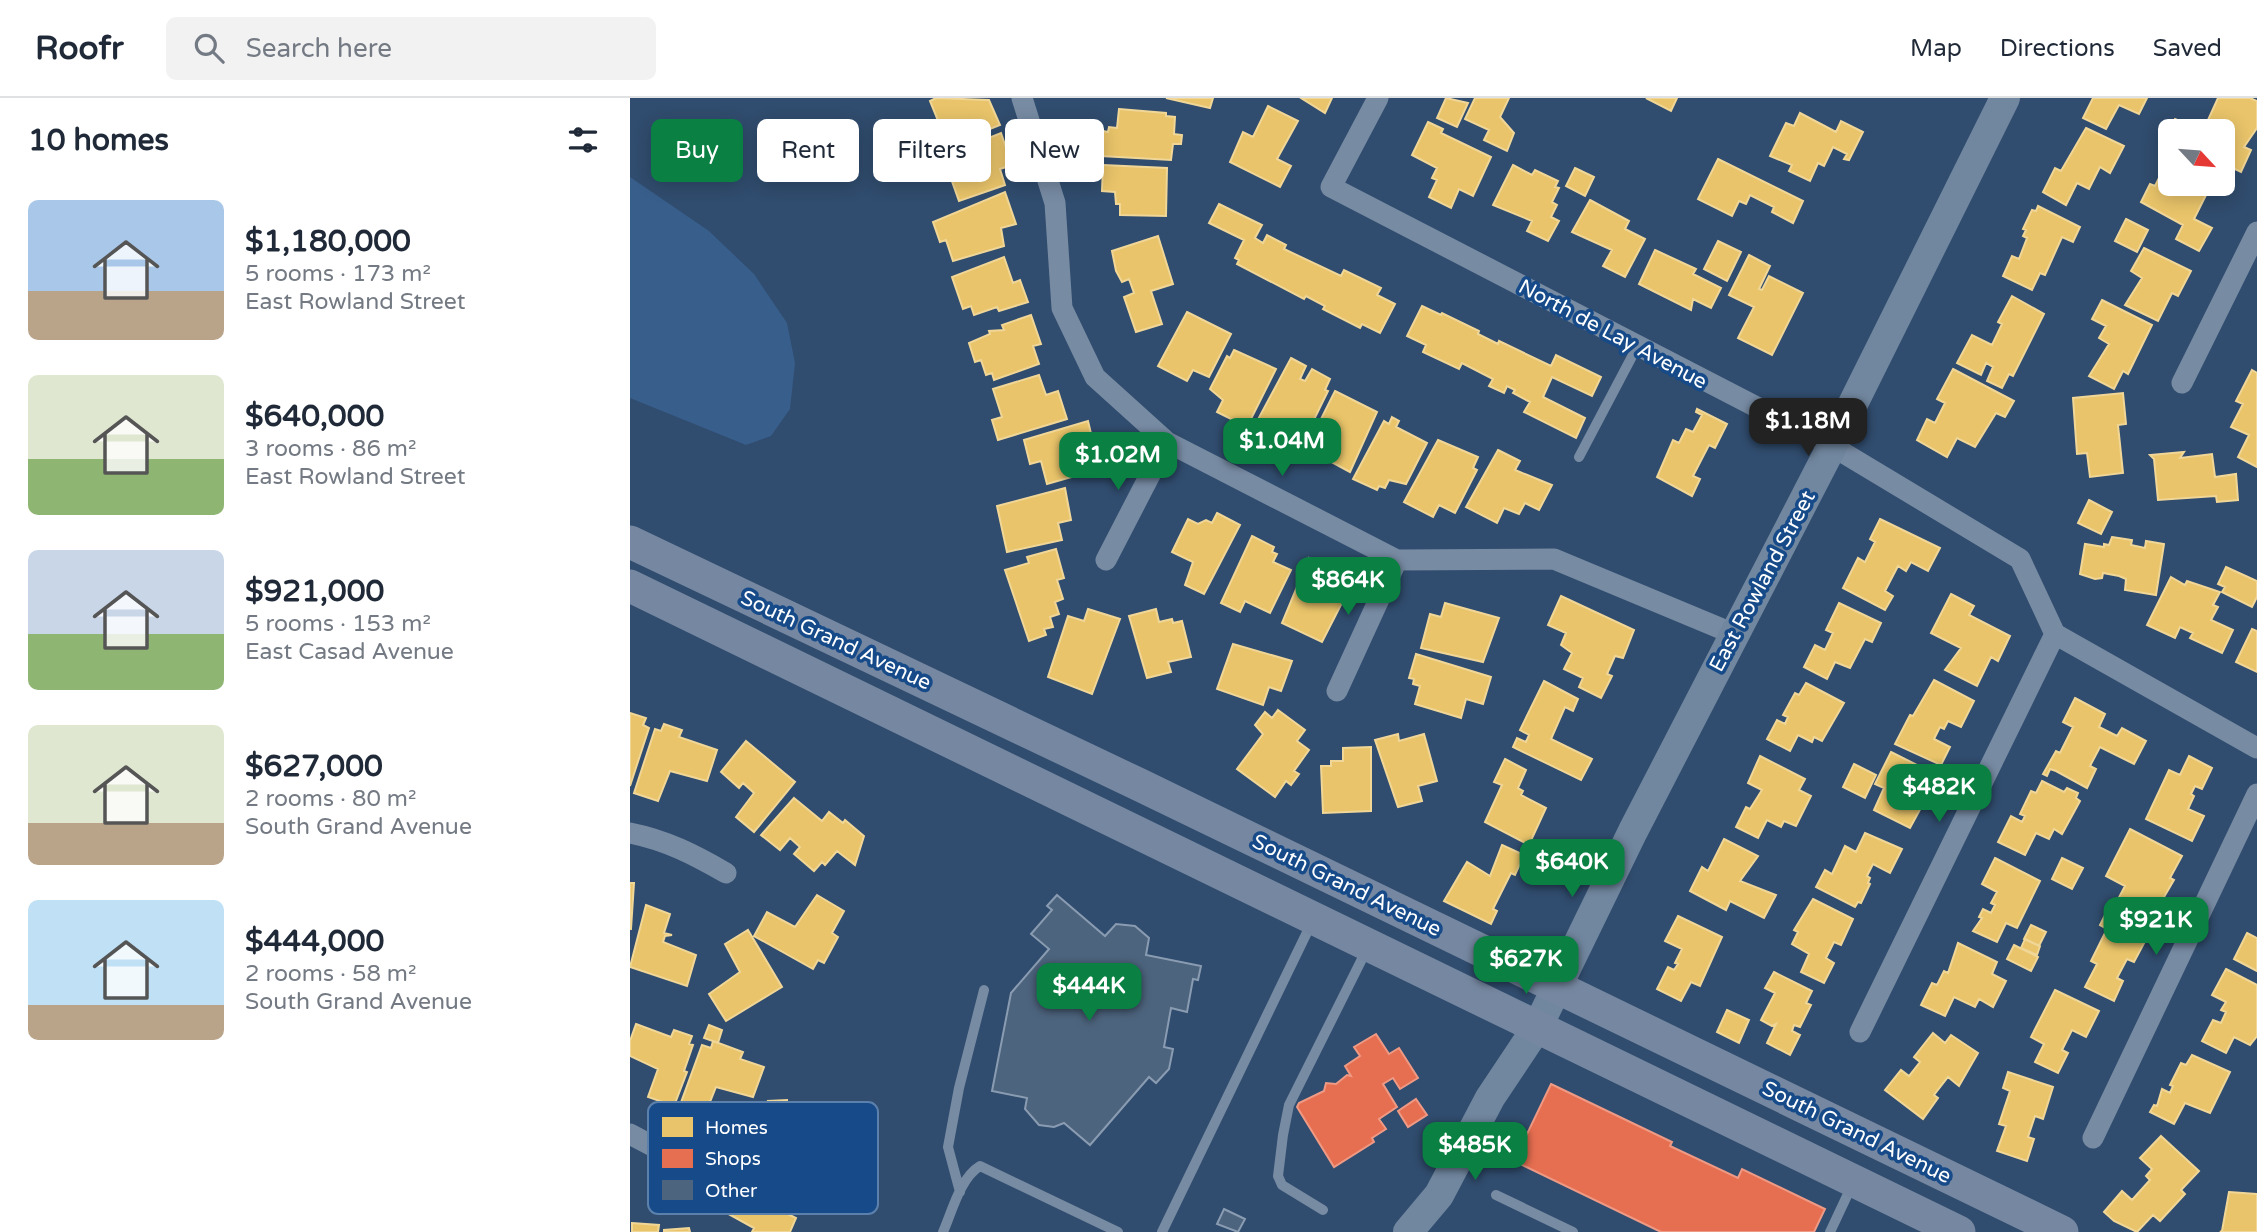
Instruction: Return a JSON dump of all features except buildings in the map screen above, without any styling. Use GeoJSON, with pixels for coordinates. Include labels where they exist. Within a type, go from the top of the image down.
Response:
{"type":"FeatureCollection","features":[{"type":"Feature","properties":{"kind":"main road","name":"East Rowland Street"},"geometry":{"type":"LineString","coordinates":[[1408,1232],[1439,1195],[1490,1098],[1538,1026],[1633,831],[1832,446],[2005,98]]}},
{"type":"Feature","properties":{"kind":"main road","name":"South Grand Avenue"},"geometry":{"type":"LineString","coordinates":[[630,542],[1140,785],[2062,1232]]}},
{"type":"Feature","properties":{"kind":"main road","name":"South Grand Avenue"},"geometry":{"type":"LineString","coordinates":[[630,586],[1959,1232]]}},
{"type":"Feature","properties":{"kind":"street"},"geometry":{"type":"LineString","coordinates":[[1022,98],[1055,203],[1062,308],[1095,377],[1167,442],[1397,561],[1554,559],[1734,634]]}},
{"type":"Feature","properties":{"kind":"street","name":"North de Lay Avenue"},"geometry":{"type":"LineString","coordinates":[[1378,98],[1331,187],[1832,446],[2020,559],[2055,634]]}},
{"type":"Feature","properties":{"kind":"street"},"geometry":{"type":"LineString","coordinates":[[2182,383],[2257,232]]}},
{"type":"Feature","properties":{"kind":"street"},"geometry":{"type":"LineString","coordinates":[[1106,560],[1167,442]]}},
{"type":"Feature","properties":{"kind":"street"},"geometry":{"type":"LineString","coordinates":[[1337,691],[1397,561]]}},
{"type":"Feature","properties":{"kind":"street"},"geometry":{"type":"LineString","coordinates":[[1860,1032],[2055,634],[2257,748]]}},
{"type":"Feature","properties":{"kind":"street"},"geometry":{"type":"LineString","coordinates":[[2093,1138],[2257,794]]}},
{"type":"Feature","properties":{"kind":"street"},"geometry":{"type":"LineString","coordinates":[[630,833],[677,847],[726,873]]}},
{"type":"Feature","properties":{"kind":"street"},"geometry":{"type":"LineString","coordinates":[[630,1134],[648,1143]]}},
{"type":"Feature","properties":{"kind":"lane"},"geometry":{"type":"LineString","coordinates":[[1579,457],[1637,347]]}},
{"type":"Feature","properties":{"kind":"lane"},"geometry":{"type":"LineString","coordinates":[[1162,1232],[1314,918]]}},
{"type":"Feature","properties":{"kind":"lane"},"geometry":{"type":"LineString","coordinates":[[1323,1210],[1282,1185],[1278,1176],[1283,1135],[1289,1105],[1369,944]]}},
{"type":"Feature","properties":{"kind":"lane"},"geometry":{"type":"LineString","coordinates":[[960,1192],[948,1147],[959,1088],[984,990]]}},
{"type":"Feature","properties":{"kind":"lane"},"geometry":{"type":"LineString","coordinates":[[943,1232],[960,1192],[972,1171],[979,1166],[1118,1232]]}},
{"type":"Feature","properties":{"kind":"lane"},"geometry":{"type":"LineString","coordinates":[[1830,1232],[1855,1181]]}},
{"type":"Feature","properties":{"kind":"lane"},"geometry":{"type":"LineString","coordinates":[[1496,1195],[1573,1232]]}},
{"type":"Feature","properties":{"kind":"water"},"geometry":{"type":"Polygon","coordinates":[[[630,177],[709,231],[754,274],[787,323],[795,363],[790,409],[771,436],[746,445],[630,398],[630,177]]]}}]}
